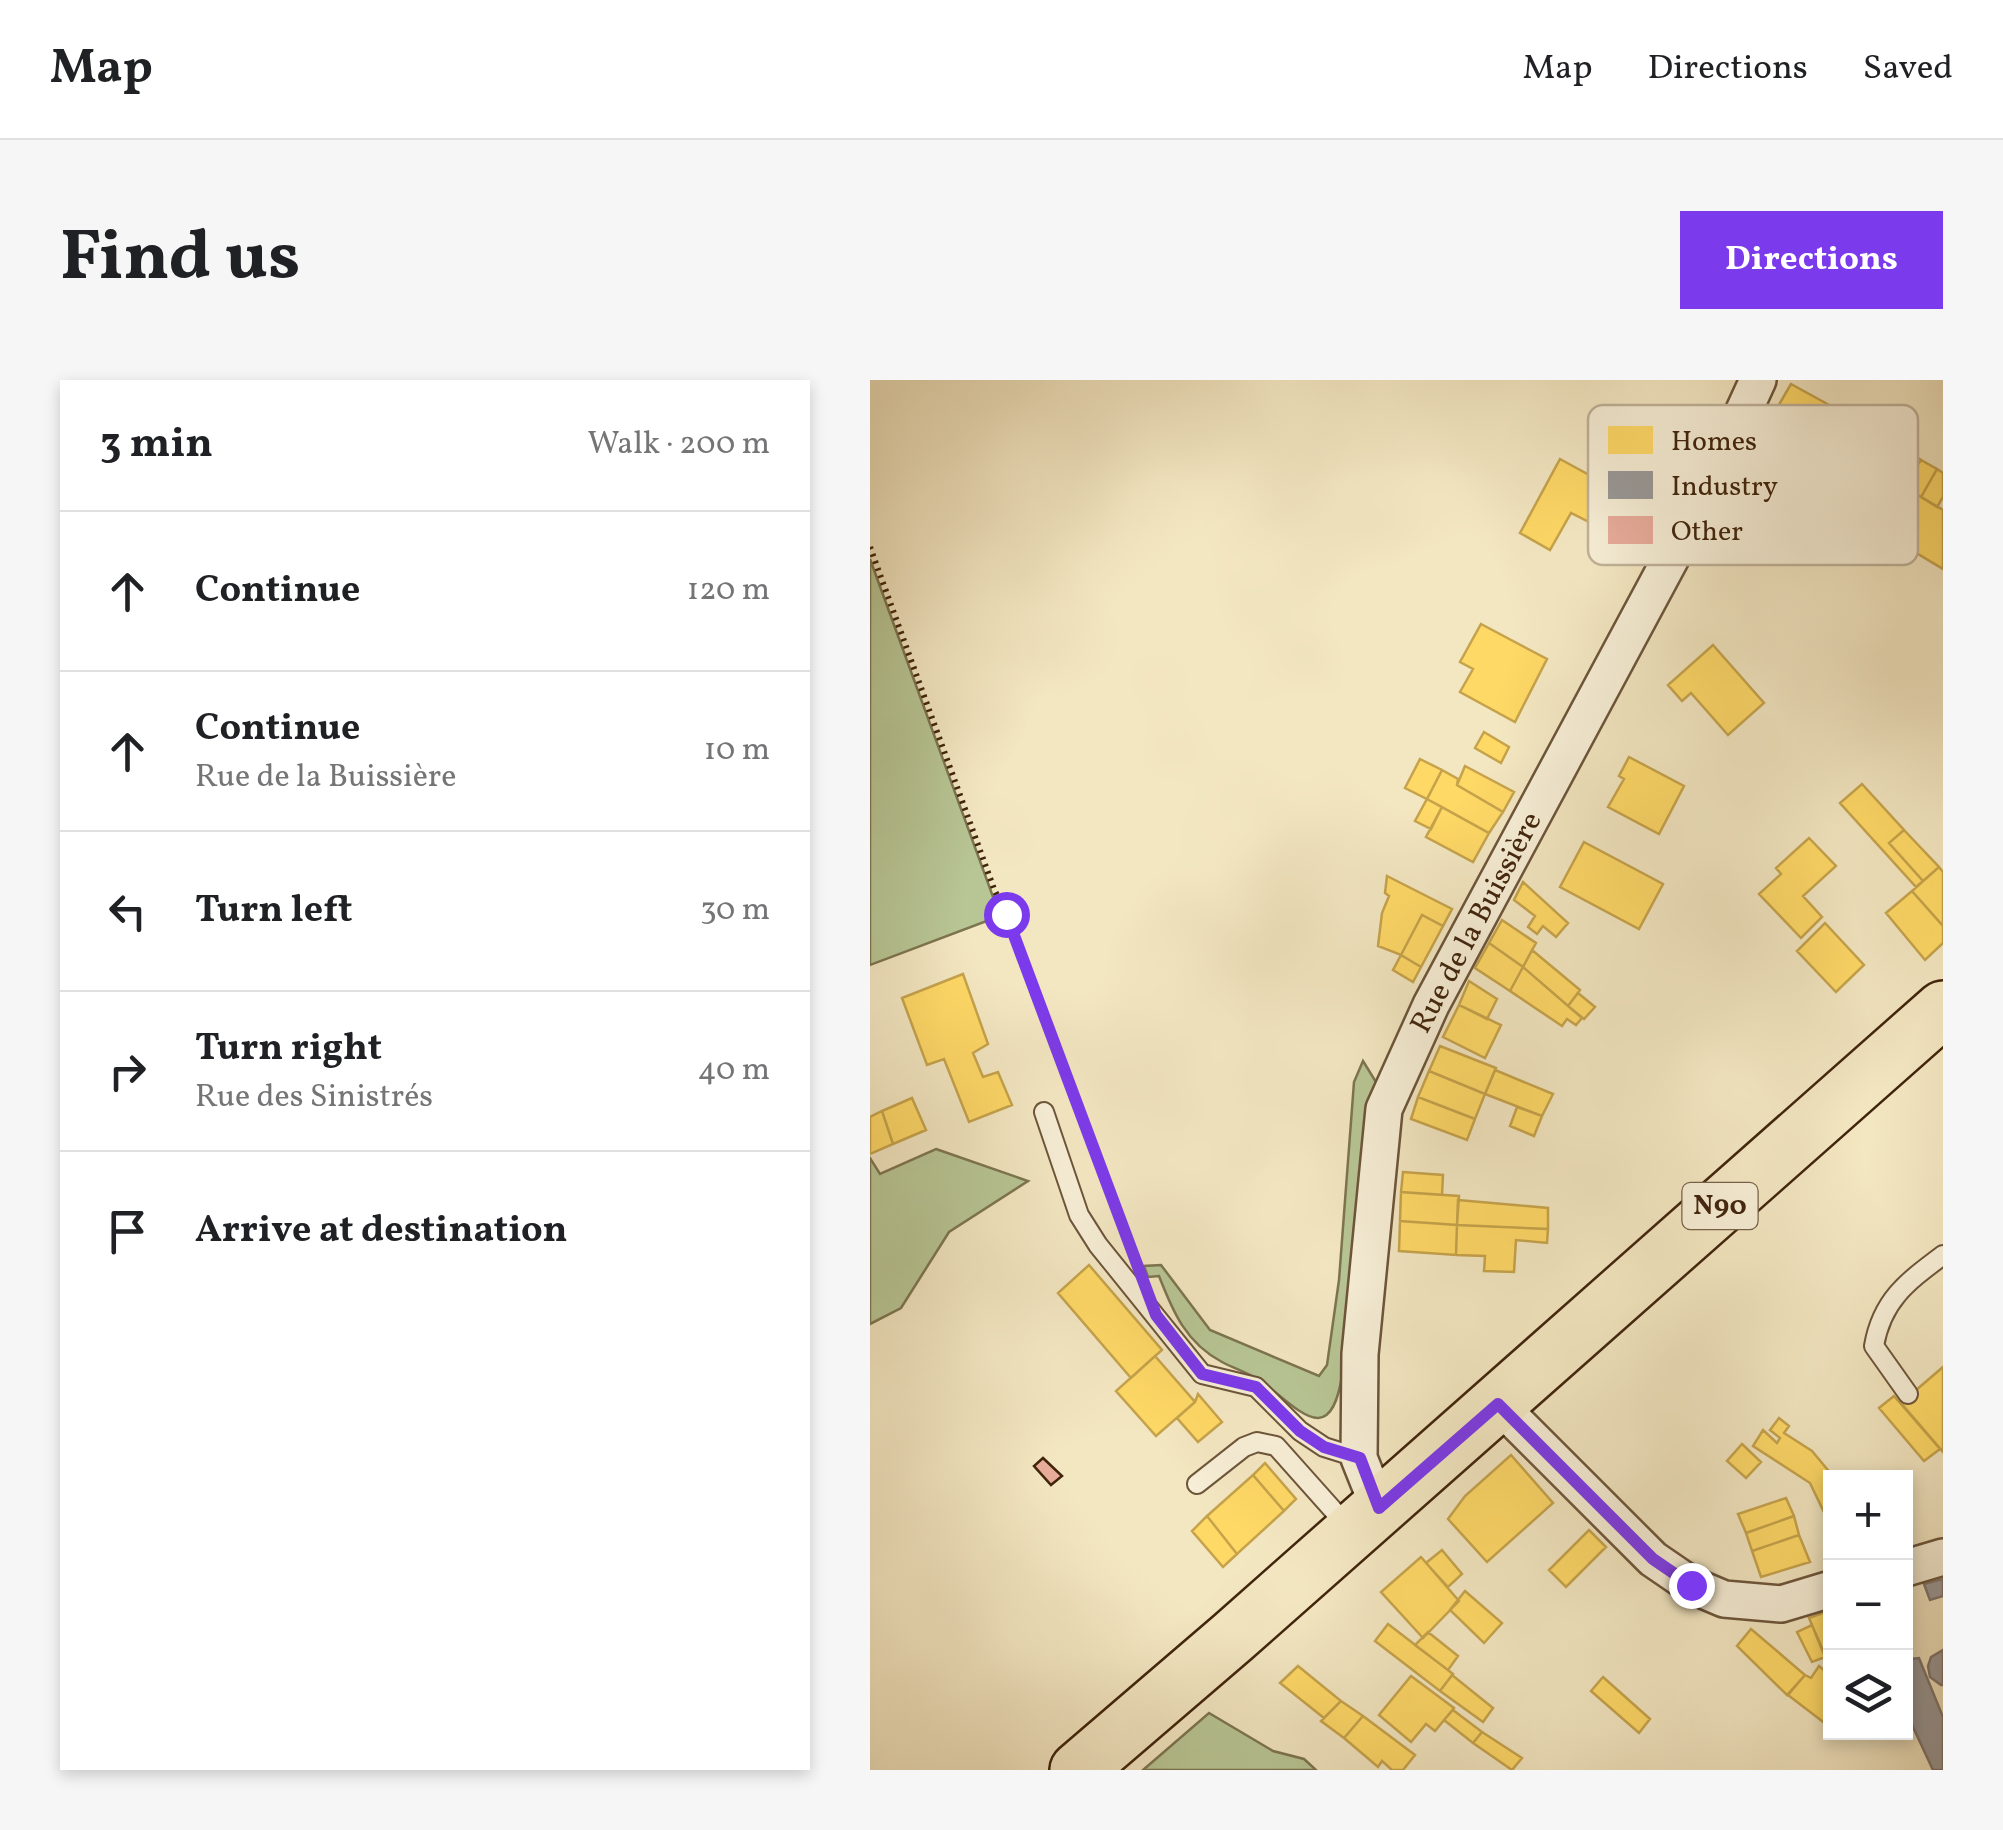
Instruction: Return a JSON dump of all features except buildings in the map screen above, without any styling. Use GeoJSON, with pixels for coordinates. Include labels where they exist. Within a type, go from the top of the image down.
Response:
{"type":"FeatureCollection","features":[{"type":"Feature","properties":{"kind":"main road","name":"N90"},"geometry":{"type":"LineString","coordinates":[[1078,1770],[1943,1009]]}},
{"type":"Feature","properties":{"kind":"street","name":"Rue de la Buissière"},"geometry":{"type":"LineString","coordinates":[[1747,405],[1758,380]]}},
{"type":"Feature","properties":{"kind":"street","name":"Rue de la Buissière"},"geometry":{"type":"LineString","coordinates":[[1365,1520],[1360,1458],[1360,1354],[1384,1109],[1430,1006],[1667,565]]}},
{"type":"Feature","properties":{"kind":"street"},"geometry":{"type":"LineString","coordinates":[[1498,1404],[1653,1559],[1691,1585],[1724,1598],[1782,1604],[1823,1592]]}},
{"type":"Feature","properties":{"kind":"street"},"geometry":{"type":"LineString","coordinates":[[1913,1566],[1943,1558]]}},
{"type":"Feature","properties":{"kind":"lane"},"geometry":{"type":"LineString","coordinates":[[1044,1112],[1079,1215],[1098,1245],[1202,1374],[1256,1387],[1300,1431],[1324,1447],[1360,1458]]}},
{"type":"Feature","properties":{"kind":"lane"},"geometry":{"type":"LineString","coordinates":[[1908,1394],[1874,1346],[1879,1320],[1912,1278],[1943,1255]]}},
{"type":"Feature","properties":{"kind":"lane"},"geometry":{"type":"LineString","coordinates":[[1197,1484],[1244,1447],[1257,1442],[1276,1446],[1365,1520]]}},
{"type":"Feature","properties":{"kind":"path"},"geometry":{"type":"LineString","coordinates":[[870,547],[1128,1242]]}},
{"type":"Feature","properties":{"kind":"green space"},"geometry":{"type":"Polygon","coordinates":[[[870,559],[1000,916],[870,965],[870,559]]]}},
{"type":"Feature","properties":{"kind":"green space"},"geometry":{"type":"Polygon","coordinates":[[[1363,1061],[1376,1082],[1369,1112],[1343,1370],[1332,1409],[1324,1417],[1315,1418],[1199,1346],[1176,1314],[1159,1276],[1148,1277],[1144,1266],[1161,1265],[1210,1330],[1319,1376],[1327,1365],[1339,1280],[1354,1082],[1363,1061]]]}},
{"type":"Feature","properties":{"kind":"green space"},"geometry":{"type":"Polygon","coordinates":[[[936,1149],[1028,1181],[949,1232],[901,1308],[870,1324],[870,1158],[880,1174],[936,1149]]]}},
{"type":"Feature","properties":{"kind":"green space"},"geometry":{"type":"Polygon","coordinates":[[[1209,1713],[1273,1751],[1304,1759],[1316,1770],[1143,1770],[1209,1713]]]}},
{"type":"Feature","properties":{"kind":"route"},"geometry":{"type":"LineString","coordinates":[[1006,914],[1156,1315],[1202,1374],[1256,1387],[1300,1431],[1324,1447],[1360,1458],[1379,1508],[1498,1404],[1653,1559],[1691,1585]]}}]}
